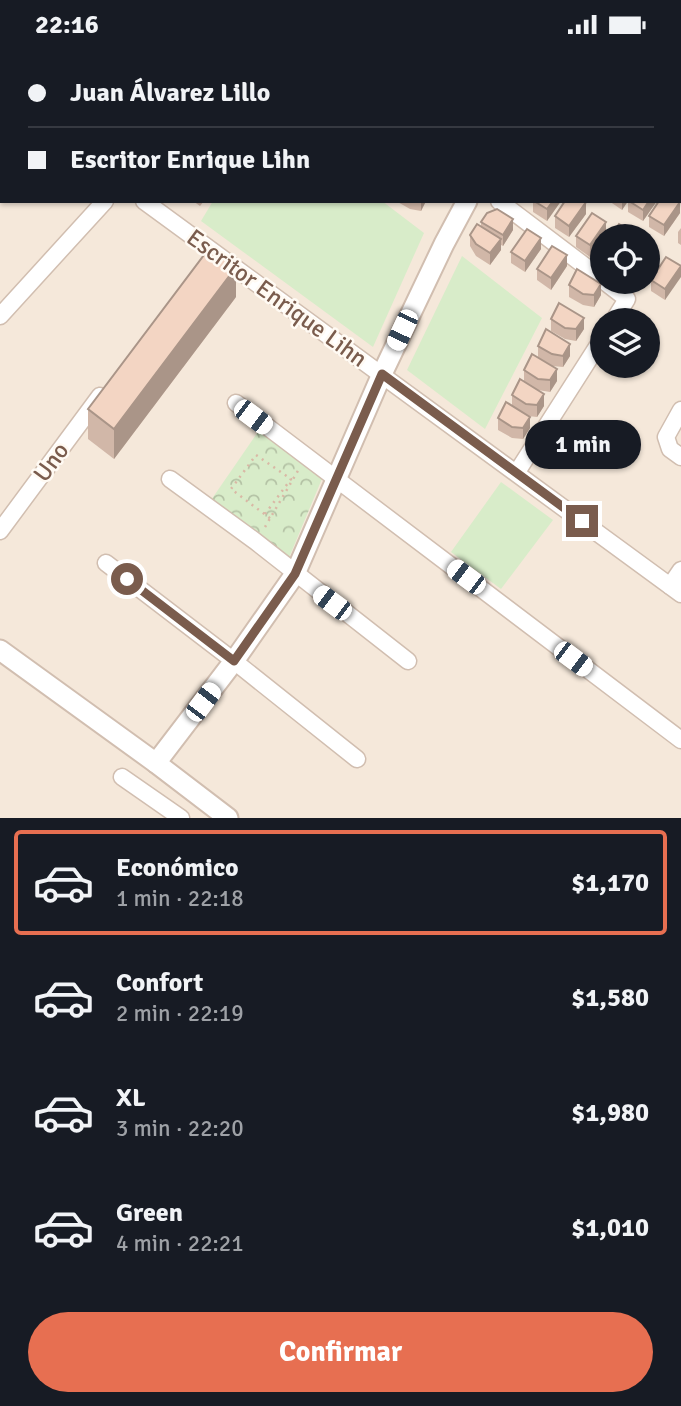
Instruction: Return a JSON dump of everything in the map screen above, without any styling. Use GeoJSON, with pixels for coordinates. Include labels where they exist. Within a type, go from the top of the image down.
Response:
{"type":"FeatureCollection","features":[{"type":"Feature","properties":{"kind":"street"},"geometry":{"type":"LineString","coordinates":[[0,316],[103,203]]}},
{"type":"Feature","properties":{"kind":"street","name":"Escritor Enrique Lihn"},"geometry":{"type":"LineString","coordinates":[[147,203],[675,590]]}},
{"type":"Feature","properties":{"kind":"street"},"geometry":{"type":"LineString","coordinates":[[156,763],[234,661],[295,574],[382,374],[466,203]]}},
{"type":"Feature","properties":{"kind":"street"},"geometry":{"type":"LineString","coordinates":[[502,203],[590,270]]}},
{"type":"Feature","properties":{"kind":"street"},"geometry":{"type":"LineString","coordinates":[[621,294],[628,299],[622,308]]}},
{"type":"Feature","properties":{"kind":"street"},"geometry":{"type":"LineString","coordinates":[[517,472],[590,357]]}},
{"type":"Feature","properties":{"kind":"street","name":"Uno"},"geometry":{"type":"LineString","coordinates":[[0,531],[102,393]]}},
{"type":"Feature","properties":{"kind":"street"},"geometry":{"type":"LineString","coordinates":[[236,403],[681,740]]}},
{"type":"Feature","properties":{"kind":"street"},"geometry":{"type":"LineString","coordinates":[[681,410],[666,437],[670,449],[681,457]]}},
{"type":"Feature","properties":{"kind":"street"},"geometry":{"type":"LineString","coordinates":[[170,479],[255,541],[408,661]]}},
{"type":"Feature","properties":{"kind":"street"},"geometry":{"type":"LineString","coordinates":[[106,562],[357,759]]}},
{"type":"Feature","properties":{"kind":"street"},"geometry":{"type":"LineString","coordinates":[[675,590],[681,570]]}},
{"type":"Feature","properties":{"kind":"street"},"geometry":{"type":"LineString","coordinates":[[0,650],[228,818]]}},
{"type":"Feature","properties":{"kind":"street"},"geometry":{"type":"LineString","coordinates":[[122,777],[181,818]]}},
{"type":"Feature","properties":{"kind":"path"},"geometry":{"type":"LineString","coordinates":[[265,514],[291,479],[256,455],[231,489],[271,519]]}},
{"type":"Feature","properties":{"kind":"path"},"geometry":{"type":"LineString","coordinates":[[255,541],[271,519],[306,456]]}},
{"type":"Feature","properties":{"kind":"shaded area"},"geometry":{"type":"Polygon","coordinates":[[[0,203],[681,203],[681,818],[0,818],[0,203]]]}},
{"type":"Feature","properties":{"kind":"green space"},"geometry":{"type":"Polygon","coordinates":[[[212,203],[385,203],[424,233],[373,347],[201,221],[212,203]]]}},
{"type":"Feature","properties":{"kind":"green space"},"geometry":{"type":"Polygon","coordinates":[[[462,256],[542,318],[485,429],[407,370],[462,256]]]}},
{"type":"Feature","properties":{"kind":"green space"},"geometry":{"type":"Polygon","coordinates":[[[260,429],[324,474],[288,560],[209,503],[260,429]]]}},
{"type":"Feature","properties":{"kind":"green space"},"geometry":{"type":"Polygon","coordinates":[[[501,482],[553,520],[501,589],[451,552],[501,482]]]}},
{"type":"Feature","properties":{"kind":"building"},"geometry":{"type":"Polygon","coordinates":[[[537,203],[552,203],[547,209],[537,203]]]}},
{"type":"Feature","properties":{"kind":"building"},"geometry":{"type":"Polygon","coordinates":[[[564,203],[585,203],[569,226],[555,216],[564,203]]]}},
{"type":"Feature","properties":{"kind":"building"},"geometry":{"type":"Polygon","coordinates":[[[632,203],[648,203],[643,210],[632,203]]]}},
{"type":"Feature","properties":{"kind":"building"},"geometry":{"type":"Polygon","coordinates":[[[658,203],[679,203],[664,225],[649,216],[658,203]]]}},
{"type":"Feature","properties":{"kind":"building"},"geometry":{"type":"Polygon","coordinates":[[[497,209],[513,219],[503,235],[481,222],[487,213],[497,209]]]}},
{"type":"Feature","properties":{"kind":"building"},"geometry":{"type":"Polygon","coordinates":[[[592,213],[606,222],[590,224],[590,245],[576,236],[592,213]]]}},
{"type":"Feature","properties":{"kind":"building"},"geometry":{"type":"Polygon","coordinates":[[[477,224],[501,239],[490,253],[476,244],[470,235],[477,224]]]}},
{"type":"Feature","properties":{"kind":"building"},"geometry":{"type":"Polygon","coordinates":[[[527,229],[541,238],[525,261],[511,252],[527,229]]]}},
{"type":"Feature","properties":{"kind":"building"},"geometry":{"type":"Polygon","coordinates":[[[552,246],[567,255],[551,278],[537,269],[552,246]]]}},
{"type":"Feature","properties":{"kind":"building"},"geometry":{"type":"Polygon","coordinates":[[[210,247],[236,267],[114,429],[88,409],[210,247]]]}},
{"type":"Feature","properties":{"kind":"building"},"geometry":{"type":"Polygon","coordinates":[[[666,257],[681,266],[665,289],[660,286],[660,266],[666,257]]]}},
{"type":"Feature","properties":{"kind":"building"},"geometry":{"type":"Polygon","coordinates":[[[577,269],[590,277],[590,294],[595,294],[594,295],[583,294],[569,285],[577,269]]]}},
{"type":"Feature","properties":{"kind":"building"},"geometry":{"type":"Polygon","coordinates":[[[559,303],[584,318],[576,329],[565,328],[551,319],[559,303]]]}},
{"type":"Feature","properties":{"kind":"building"},"geometry":{"type":"Polygon","coordinates":[[[546,329],[570,344],[563,356],[552,354],[538,346],[546,329]]]}},
{"type":"Feature","properties":{"kind":"building"},"geometry":{"type":"Polygon","coordinates":[[[532,354],[557,369],[550,380],[538,379],[524,370],[532,354]]]}},
{"type":"Feature","properties":{"kind":"building"},"geometry":{"type":"Polygon","coordinates":[[[520,379],[544,394],[537,405],[526,404],[512,395],[520,379]]]}},
{"type":"Feature","properties":{"kind":"building"},"geometry":{"type":"Polygon","coordinates":[[[506,402],[530,417],[523,428],[512,427],[498,418],[506,402]]]}},
{"type":"Feature","properties":{"kind":"route"},"geometry":{"type":"LineString","coordinates":[[127,579],[234,661],[295,574],[382,374],[582,521]]}}]}
